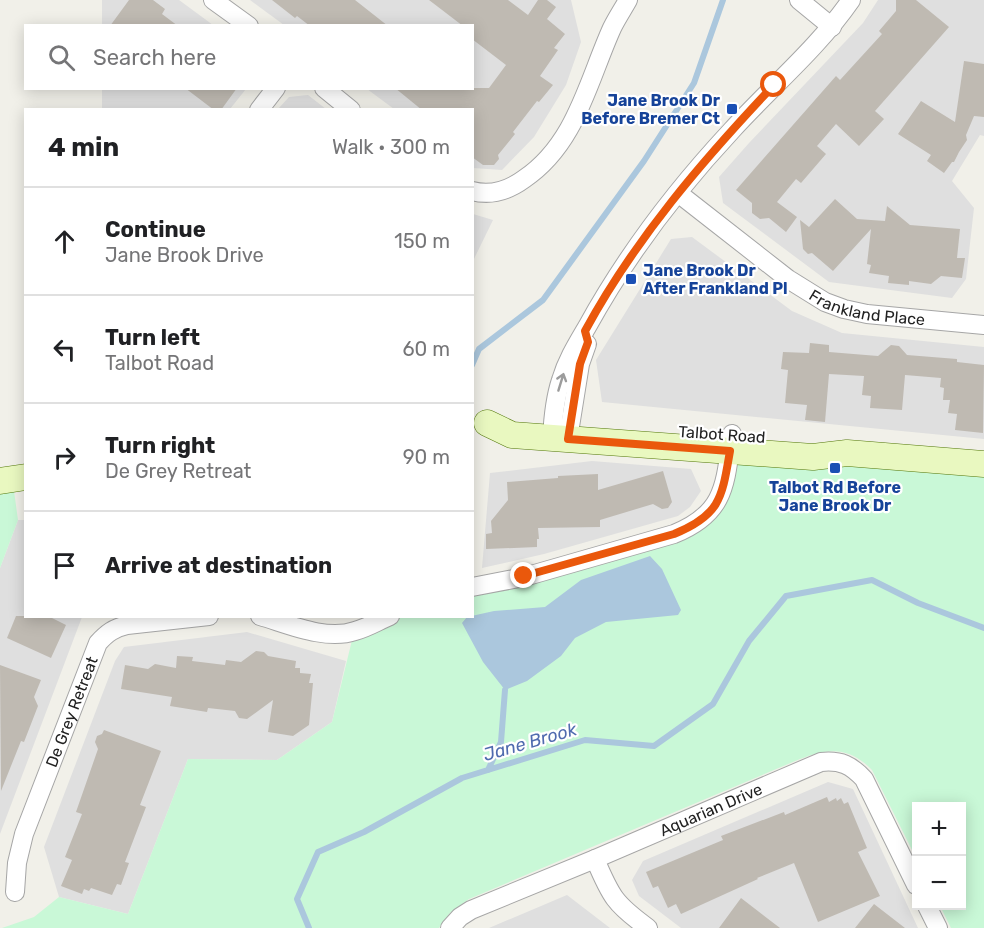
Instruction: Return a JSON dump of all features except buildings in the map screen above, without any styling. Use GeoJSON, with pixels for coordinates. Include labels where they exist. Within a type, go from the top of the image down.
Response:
{"type":"FeatureCollection","features":[{"type":"Feature","properties":{"kind":"main road","name":"Talbot Road"},"geometry":{"type":"LineString","coordinates":[[480,423],[512,435],[561,431],[731,442],[820,441],[847,453],[984,464]]}},
{"type":"Feature","properties":{"kind":"main road"},"geometry":{"type":"LineString","coordinates":[[0,481],[24,477]]}},
{"type":"Feature","properties":{"kind":"street"},"geometry":{"type":"LineString","coordinates":[[213,0],[246,24]]}},
{"type":"Feature","properties":{"kind":"street"},"geometry":{"type":"LineString","coordinates":[[799,0],[832,27]]}},
{"type":"Feature","properties":{"kind":"street"},"geometry":{"type":"LineString","coordinates":[[561,431],[588,342],[585,331],[624,264],[678,193],[730,131],[832,27],[851,0]]}},
{"type":"Feature","properties":{"kind":"street"},"geometry":{"type":"LineString","coordinates":[[474,191],[491,193],[517,184],[546,162],[557,149],[584,98],[611,29],[628,1]]}},
{"type":"Feature","properties":{"kind":"street"},"geometry":{"type":"LineString","coordinates":[[261,108],[274,90]]}},
{"type":"Feature","properties":{"kind":"street"},"geometry":{"type":"LineString","coordinates":[[326,90],[349,108]]}},
{"type":"Feature","properties":{"kind":"street","name":"Frankland Place"},"geometry":{"type":"LineString","coordinates":[[678,193],[788,279],[825,302],[867,314],[983,319]]}},
{"type":"Feature","properties":{"kind":"street"},"geometry":{"type":"LineString","coordinates":[[474,588],[545,571],[691,527],[703,519],[716,505],[724,488],[731,442]]}},
{"type":"Feature","properties":{"kind":"street","name":"De Grey Retreat"},"geometry":{"type":"LineString","coordinates":[[15,892],[17,863],[24,834],[98,643],[105,634],[127,625],[191,618]]}},
{"type":"Feature","properties":{"kind":"street"},"geometry":{"type":"LineString","coordinates":[[268,618],[328,634],[354,632],[386,618]]}},
{"type":"Feature","properties":{"kind":"street","name":"Aquarian Drive"},"geometry":{"type":"LineString","coordinates":[[450,928],[460,917],[471,910],[821,762],[834,760],[846,763],[864,779],[912,877]]}},
{"type":"Feature","properties":{"kind":"street"},"geometry":{"type":"LineString","coordinates":[[595,859],[614,900],[648,928]]}},
{"type":"Feature","properties":{"kind":"street"},"geometry":{"type":"LineString","coordinates":[[929,910],[938,928]]}},
{"type":"Feature","properties":{"kind":"shaded area"},"geometry":{"type":"Polygon","coordinates":[[[102,0],[179,0],[212,24],[102,24],[102,0]]]}},
{"type":"Feature","properties":{"kind":"shaded area"},"geometry":{"type":"Polygon","coordinates":[[[250,0],[571,0],[581,42],[566,85],[534,137],[502,170],[474,168],[474,108],[393,108],[368,90],[474,90],[474,24],[283,24],[250,0]]]}},
{"type":"Feature","properties":{"kind":"shaded area"},"geometry":{"type":"Polygon","coordinates":[[[878,0],[984,0],[984,136],[980,135],[952,181],[974,208],[966,279],[952,298],[829,282],[723,203],[719,177],[863,23],[878,0]]]}},
{"type":"Feature","properties":{"kind":"shaded area"},"geometry":{"type":"Polygon","coordinates":[[[102,90],[245,90],[231,108],[102,108],[102,90]]]}},
{"type":"Feature","properties":{"kind":"shaded area"},"geometry":{"type":"Polygon","coordinates":[[[308,95],[325,108],[279,108],[289,97],[308,95]]]}},
{"type":"Feature","properties":{"kind":"shaded area"},"geometry":{"type":"Polygon","coordinates":[[[474,215],[493,220],[474,259],[474,215]]]}},
{"type":"Feature","properties":{"kind":"shaded area"},"geometry":{"type":"Polygon","coordinates":[[[692,237],[792,311],[842,333],[984,347],[984,439],[602,402],[596,360],[671,239],[692,237]]]}},
{"type":"Feature","properties":{"kind":"shaded area"},"geometry":{"type":"Polygon","coordinates":[[[592,461],[691,469],[701,491],[690,507],[678,516],[544,554],[482,568],[490,473],[592,461]]]}},
{"type":"Feature","properties":{"kind":"shaded area"},"geometry":{"type":"Polygon","coordinates":[[[18,520],[24,520],[24,618],[82,618],[0,834],[0,568],[18,520]]]}},
{"type":"Feature","properties":{"kind":"shaded area"},"geometry":{"type":"Polygon","coordinates":[[[247,632],[346,661],[332,722],[277,760],[188,759],[128,914],[59,897],[44,847],[115,661],[124,647],[247,632]]]}},
{"type":"Feature","properties":{"kind":"shaded area"},"geometry":{"type":"Polygon","coordinates":[[[828,782],[853,789],[918,928],[681,928],[639,896],[632,880],[643,861],[828,782]]]}},
{"type":"Feature","properties":{"kind":"shaded area"},"geometry":{"type":"Polygon","coordinates":[[[567,895],[610,928],[489,928],[567,895]]]}},
{"type":"Feature","properties":{"kind":"green space"},"geometry":{"type":"Polygon","coordinates":[[[730,451],[984,464],[984,928],[951,928],[942,910],[966,910],[966,802],[912,802],[912,850],[872,770],[846,753],[829,751],[800,759],[469,899],[450,913],[439,928],[2,928],[34,917],[59,897],[128,914],[188,759],[277,760],[332,722],[354,632],[388,618],[474,618],[474,587],[703,519],[730,451]]]}},
{"type":"Feature","properties":{"kind":"green space"},"geometry":{"type":"Polygon","coordinates":[[[14,491],[18,520],[0,568],[0,493],[14,491]]]}},
{"type":"Feature","properties":{"kind":"water"},"geometry":{"type":"Polygon","coordinates":[[[650,556],[662,569],[681,610],[678,615],[606,622],[575,638],[561,656],[527,681],[505,690],[483,662],[462,623],[466,618],[474,618],[474,615],[494,611],[545,607],[581,580],[650,556]]]}},
{"type":"Feature","properties":{"kind":"waterway"},"geometry":{"type":"LineString","coordinates":[[474,360],[479,349],[543,300],[644,161],[694,83],[723,0]]}},
{"type":"Feature","properties":{"kind":"waterway","name":"Jane Brook"},"geometry":{"type":"LineString","coordinates":[[309,928],[297,899],[318,852],[364,832],[462,778],[585,740],[654,746],[713,704],[749,641],[786,596],[872,580],[918,603],[984,628]]}},
{"type":"Feature","properties":{"kind":"waterway"},"geometry":{"type":"LineString","coordinates":[[488,770],[501,742],[505,690]]}},
{"type":"Feature","properties":{"kind":"place","name":"Jane Brook Dr Before Bremer Ct"},"geometry":{"type":"Point","coordinates":[732,109]}},
{"type":"Feature","properties":{"kind":"place","name":"Jane Brook Dr After Frankland Pl"},"geometry":{"type":"Point","coordinates":[631,279]}},
{"type":"Feature","properties":{"kind":"place","name":"Talbot Rd Before Jane Brook Dr"},"geometry":{"type":"Point","coordinates":[835,468]}},
{"type":"Feature","properties":{"kind":"route"},"geometry":{"type":"LineString","coordinates":[[524,576],[674,534],[703,519],[716,505],[724,488],[730,451],[568,439],[570,424],[580,364],[588,342],[585,331],[602,298],[624,264],[678,193],[730,131],[774,85]]}}]}
